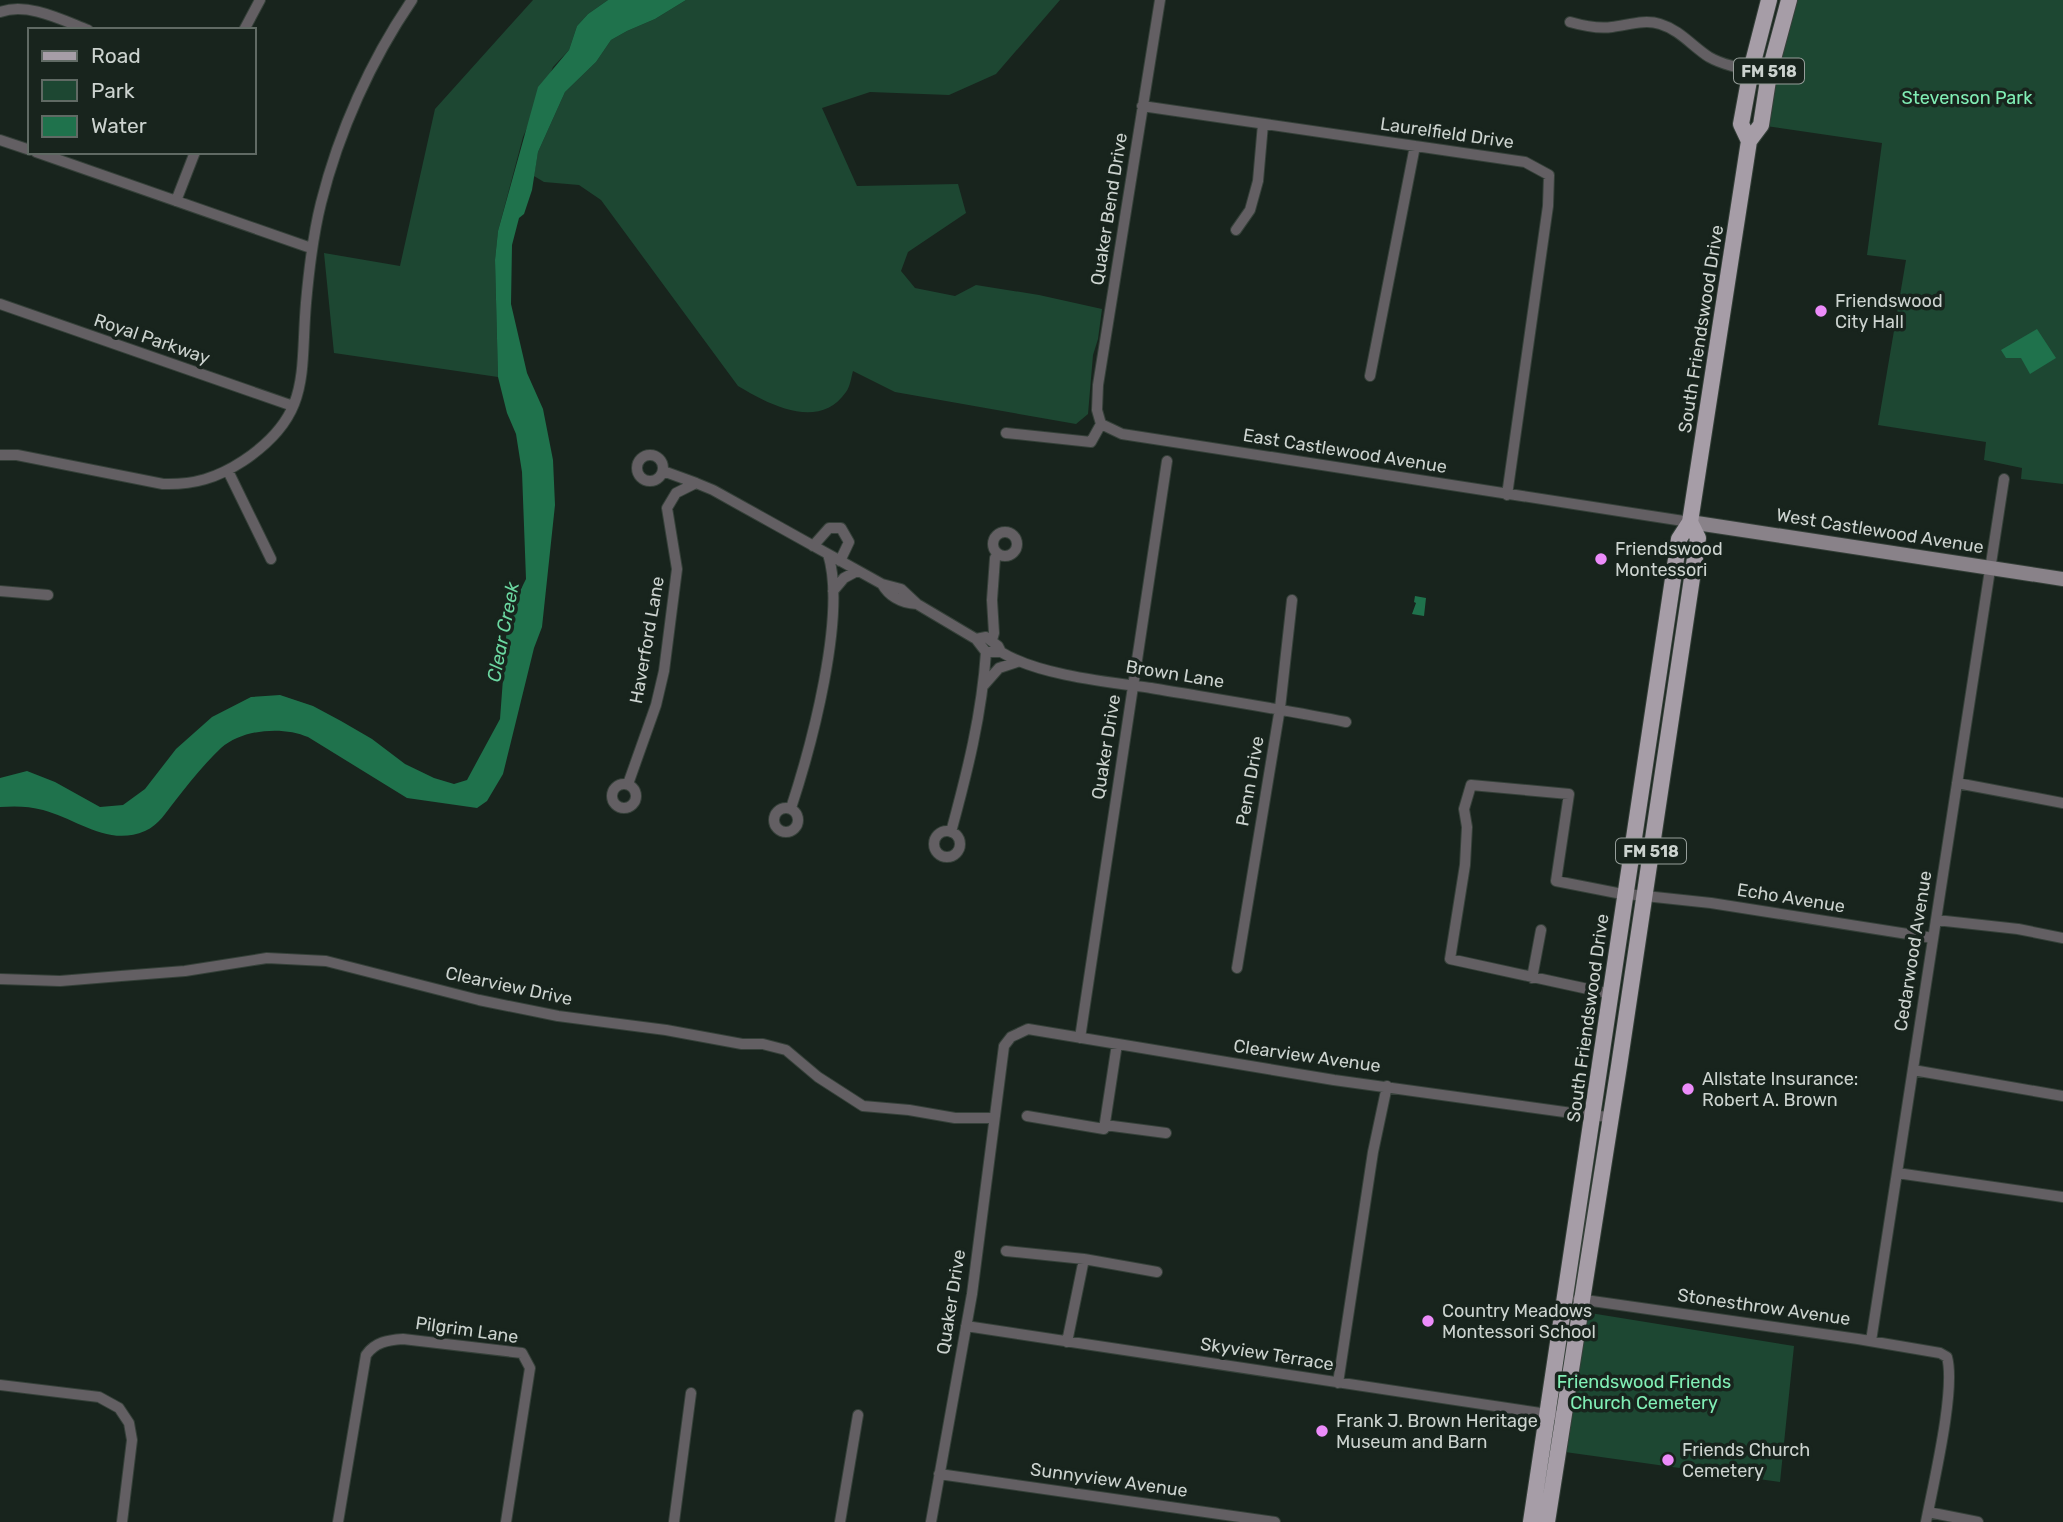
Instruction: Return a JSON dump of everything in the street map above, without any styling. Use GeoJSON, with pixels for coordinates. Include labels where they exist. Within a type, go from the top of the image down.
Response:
{"type":"FeatureCollection","features":[{"type":"Feature","properties":{"kind":"main road","name":"South Friendswood Drive"},"geometry":{"type":"LineString","coordinates":[[1749,141],[1741,124],[1751,70],[1769,0]]}},
{"type":"Feature","properties":{"kind":"main road","name":"South Friendswood Drive"},"geometry":{"type":"LineString","coordinates":[[1578,1269],[1592,1116],[1679,539],[1690,522],[1749,141],[1761,125],[1769,74],[1789,0]]}},
{"type":"Feature","properties":{"kind":"main road","name":"South Friendswood Drive"},"geometry":{"type":"LineString","coordinates":[[1531,1522],[1555,1415],[1578,1269],[1609,1117],[1698,538],[1690,522]]}},
{"type":"Feature","properties":{"kind":"main road","name":"South Friendswood Drive"},"geometry":{"type":"LineString","coordinates":[[1547,1522],[1555,1415]]}},
{"type":"Feature","properties":{"kind":"street"},"geometry":{"type":"LineString","coordinates":[[245,28],[260,0]]}},
{"type":"Feature","properties":{"kind":"street"},"geometry":{"type":"LineString","coordinates":[[0,455],[17,455],[163,484],[186,485],[228,471],[261,449],[278,432],[301,389],[311,248],[330,169],[373,65],[412,0]]}},
{"type":"Feature","properties":{"kind":"street","name":"Quaker Bend Drive"},"geometry":{"type":"LineString","coordinates":[[1101,424],[1097,410],[1098,385],[1160,0]]}},
{"type":"Feature","properties":{"kind":"street"},"geometry":{"type":"LineString","coordinates":[[1,11],[16,9],[40,13],[82,28]]}},
{"type":"Feature","properties":{"kind":"street"},"geometry":{"type":"LineString","coordinates":[[1570,22],[1585,27],[1657,22],[1674,29],[1710,57],[1727,65],[1769,74]]}},
{"type":"Feature","properties":{"kind":"street","name":"Laurelfield Drive"},"geometry":{"type":"LineString","coordinates":[[1142,106],[1525,162],[1549,175],[1548,206],[1507,495]]}},
{"type":"Feature","properties":{"kind":"street"},"geometry":{"type":"LineString","coordinates":[[1236,230],[1250,210],[1258,181],[1263,124]]}},
{"type":"Feature","properties":{"kind":"street"},"geometry":{"type":"LineString","coordinates":[[0,140],[28,149]]}},
{"type":"Feature","properties":{"kind":"street"},"geometry":{"type":"LineString","coordinates":[[1370,376],[1415,146]]}},
{"type":"Feature","properties":{"kind":"street"},"geometry":{"type":"LineString","coordinates":[[42,154],[311,248]]}},
{"type":"Feature","properties":{"kind":"street"},"geometry":{"type":"LineString","coordinates":[[176,201],[194,154]]}},
{"type":"Feature","properties":{"kind":"street","name":"Royal Parkway"},"geometry":{"type":"LineString","coordinates":[[0,304],[293,406]]}},
{"type":"Feature","properties":{"kind":"street"},"geometry":{"type":"LineString","coordinates":[[1006,432],[1091,442],[1101,424]]}},
{"type":"Feature","properties":{"kind":"street","name":"East Castlewood Avenue"},"geometry":{"type":"LineString","coordinates":[[1101,424],[1122,434],[1690,522]]}},
{"type":"Feature","properties":{"kind":"street","name":"Quaker Drive"},"geometry":{"type":"LineString","coordinates":[[1080,1038],[1167,461]]}},
{"type":"Feature","properties":{"kind":"street"},"geometry":{"type":"LineString","coordinates":[[228,471],[271,559]]}},
{"type":"Feature","properties":{"kind":"street"},"geometry":{"type":"LineString","coordinates":[[696,483],[681,490],[671,500],[660,475],[696,483],[713,490],[881,584],[901,589],[917,604],[976,639],[986,652],[984,685],[969,766],[951,832]]}},
{"type":"Feature","properties":{"kind":"street","name":"Cedarwood Avenue"},"geometry":{"type":"LineString","coordinates":[[1871,1341],[2004,479]]}},
{"type":"Feature","properties":{"kind":"street","name":"Haverford Lane"},"geometry":{"type":"LineString","coordinates":[[628,784],[656,705],[664,671],[677,569],[667,509],[671,500]]}},
{"type":"Feature","properties":{"kind":"street","name":"West Castlewood Avenue"},"geometry":{"type":"LineString","coordinates":[[1690,522],[2063,579]]}},
{"type":"Feature","properties":{"kind":"street"},"geometry":{"type":"LineString","coordinates":[[813,546],[829,528],[841,528],[849,542],[840,561]]}},
{"type":"Feature","properties":{"kind":"street"},"geometry":{"type":"LineString","coordinates":[[791,808],[804,768],[830,636],[834,572],[828,554]]}},
{"type":"Feature","properties":{"kind":"street"},"geometry":{"type":"LineString","coordinates":[[976,639],[986,637],[992,640],[992,589],[995,558],[998,554]]}},
{"type":"Feature","properties":{"kind":"street"},"geometry":{"type":"LineString","coordinates":[[833,591],[844,578],[857,571]]}},
{"type":"Feature","properties":{"kind":"street"},"geometry":{"type":"LineString","coordinates":[[0,591],[48,595]]}},
{"type":"Feature","properties":{"kind":"street","name":"Penn Drive"},"geometry":{"type":"LineString","coordinates":[[1237,968],[1280,708],[1292,600]]}},
{"type":"Feature","properties":{"kind":"street","name":"Brown Lane"},"geometry":{"type":"LineString","coordinates":[[992,640],[1001,652],[1017,662],[1133,686],[1280,708],[1346,722]]}},
{"type":"Feature","properties":{"kind":"street"},"geometry":{"type":"LineString","coordinates":[[986,652],[1001,652]]}},
{"type":"Feature","properties":{"kind":"street"},"geometry":{"type":"LineString","coordinates":[[984,685],[999,668],[1017,662]]}},
{"type":"Feature","properties":{"kind":"street"},"geometry":{"type":"LineString","coordinates":[[1957,783],[2063,803]]}},
{"type":"Feature","properties":{"kind":"street","name":"Echo Avenue"},"geometry":{"type":"LineString","coordinates":[[1532,978],[1450,959],[1465,865],[1467,827],[1464,809],[1471,785],[1569,794],[1556,881],[1626,894],[1933,938]]}},
{"type":"Feature","properties":{"kind":"street"},"geometry":{"type":"LineString","coordinates":[[1936,920],[2018,929],[2063,939]]}},
{"type":"Feature","properties":{"kind":"street"},"geometry":{"type":"LineString","coordinates":[[1541,930],[1532,978],[1611,994]]}},
{"type":"Feature","properties":{"kind":"street","name":"Clearview Drive"},"geometry":{"type":"LineString","coordinates":[[0,978],[60,981],[185,971],[267,958],[326,961],[479,1000],[558,1016],[666,1030],[742,1044],[763,1044],[786,1050],[818,1077],[863,1106],[955,1118],[994,1118]]}},
{"type":"Feature","properties":{"kind":"street","name":"Clearview Avenue"},"geometry":{"type":"LineString","coordinates":[[1005,1045],[1011,1037],[1028,1029],[1334,1080],[1609,1117]]}},
{"type":"Feature","properties":{"kind":"street"},"geometry":{"type":"LineString","coordinates":[[1027,1116],[1104,1129],[1117,1044]]}},
{"type":"Feature","properties":{"kind":"street","name":"Quaker Drive"},"geometry":{"type":"LineString","coordinates":[[932,1522],[972,1294],[1005,1045]]}},
{"type":"Feature","properties":{"kind":"street"},"geometry":{"type":"LineString","coordinates":[[1913,1070],[2063,1096]]}},
{"type":"Feature","properties":{"kind":"street"},"geometry":{"type":"LineString","coordinates":[[1338,1383],[1373,1152],[1387,1086]]}},
{"type":"Feature","properties":{"kind":"street"},"geometry":{"type":"LineString","coordinates":[[1105,1125],[1166,1133]]}},
{"type":"Feature","properties":{"kind":"street"},"geometry":{"type":"LineString","coordinates":[[1897,1173],[2063,1197]]}},
{"type":"Feature","properties":{"kind":"street"},"geometry":{"type":"LineString","coordinates":[[1006,1251],[1084,1259],[1157,1272]]}},
{"type":"Feature","properties":{"kind":"street"},"geometry":{"type":"LineString","coordinates":[[1068,1342],[1084,1259]]}},
{"type":"Feature","properties":{"kind":"street","name":"Stonesthrow Avenue"},"geometry":{"type":"LineString","coordinates":[[1573,1298],[1871,1341],[1940,1353],[1947,1357],[1950,1367],[1945,1421],[1927,1517]]}},
{"type":"Feature","properties":{"kind":"street","name":"Skyview Terrace"},"geometry":{"type":"LineString","coordinates":[[966,1326],[1555,1415]]}},
{"type":"Feature","properties":{"kind":"street","name":"Pilgrim Lane"},"geometry":{"type":"LineString","coordinates":[[338,1522],[366,1354],[385,1340],[403,1339],[522,1353],[530,1368],[506,1522]]}},
{"type":"Feature","properties":{"kind":"street"},"geometry":{"type":"LineString","coordinates":[[0,1385],[99,1397],[119,1408],[130,1423],[132,1440],[122,1522]]}},
{"type":"Feature","properties":{"kind":"street"},"geometry":{"type":"LineString","coordinates":[[674,1522],[691,1393]]}},
{"type":"Feature","properties":{"kind":"street"},"geometry":{"type":"LineString","coordinates":[[840,1522],[858,1415]]}},
{"type":"Feature","properties":{"kind":"street","name":"Sunnyview Avenue"},"geometry":{"type":"LineString","coordinates":[[939,1474],[1275,1522]]}},
{"type":"Feature","properties":{"kind":"street"},"geometry":{"type":"LineString","coordinates":[[1927,1517],[1978,1522]]}},
{"type":"Feature","properties":{"kind":"green space"},"geometry":{"type":"Polygon","coordinates":[[[533,0],[608,0],[588,14],[577,26],[569,50],[553,67],[523,137],[498,231],[495,260],[498,377],[334,353],[324,253],[400,266],[435,109],[533,0]]]}},
{"type":"Feature","properties":{"kind":"green space"},"geometry":{"type":"Polygon","coordinates":[[[686,0],[1060,0],[996,74],[949,95],[870,92],[822,108],[857,186],[958,184],[966,213],[908,252],[901,271],[915,288],[955,296],[976,285],[1102,309],[1093,355],[1088,414],[1076,424],[895,392],[853,371],[846,392],[835,404],[808,412],[779,407],[738,386],[601,200],[579,185],[544,182],[534,176],[538,152],[565,92],[596,62],[611,40],[655,19],[686,0]]]}},
{"type":"Feature","properties":{"kind":"green space","name":"Stevenson Park"},"geometry":{"type":"Polygon","coordinates":[[[1796,0],[2063,0],[2063,484],[2021,479],[2022,468],[1984,460],[1986,442],[1878,425],[1906,260],[1867,255],[1882,143],[1766,126],[1775,71],[1796,0]]]}},
{"type":"Feature","properties":{"kind":"green space","name":"Friendswood Friends Church Cemetery"},"geometry":{"type":"Polygon","coordinates":[[[1584,1312],[1794,1346],[1780,1482],[1565,1452],[1584,1312]]]}},
{"type":"Feature","properties":{"kind":"water"},"geometry":{"type":"Polygon","coordinates":[[[608,0],[686,0],[655,19],[611,40],[596,62],[565,92],[538,152],[532,190],[524,214],[519,218],[512,245],[511,304],[527,373],[543,409],[553,460],[555,505],[542,627],[534,648],[503,774],[487,801],[477,808],[407,798],[308,737],[287,731],[263,731],[240,737],[221,748],[158,822],[145,831],[118,836],[105,834],[38,809],[0,807],[0,778],[27,771],[55,782],[100,807],[123,805],[145,789],[176,749],[212,717],[251,697],[280,695],[313,706],[341,721],[372,739],[405,764],[434,778],[454,784],[467,780],[500,719],[507,625],[526,579],[522,472],[516,434],[507,413],[498,377],[495,260],[498,231],[538,87],[569,50],[577,26],[588,14],[608,0]]]}},
{"type":"Feature","properties":{"kind":"water"},"geometry":{"type":"Polygon","coordinates":[[[2037,329],[2056,358],[2030,374],[2021,358],[2006,358],[2001,350],[2037,329]]]}},
{"type":"Feature","properties":{"kind":"water"},"geometry":{"type":"Polygon","coordinates":[[[1415,596],[1426,598],[1424,616],[1412,614],[1416,603],[1415,596]]]}},
{"type":"Feature","properties":{"kind":"place","name":"Friendswood City Hall"},"geometry":{"type":"Point","coordinates":[1821,311]}},
{"type":"Feature","properties":{"kind":"place","name":"Friendswood Montessori"},"geometry":{"type":"Point","coordinates":[1601,559]}},
{"type":"Feature","properties":{"kind":"place","name":"Allstate Insurance: Robert A. Brown"},"geometry":{"type":"Point","coordinates":[1688,1089]}},
{"type":"Feature","properties":{"kind":"place","name":"Country Meadows Montessori School"},"geometry":{"type":"Point","coordinates":[1428,1321]}},
{"type":"Feature","properties":{"kind":"place","name":"Frank J. Brown Heritage Museum and Barn"},"geometry":{"type":"Point","coordinates":[1322,1431]}},
{"type":"Feature","properties":{"kind":"place","name":"Friends Church Cemetery"},"geometry":{"type":"Point","coordinates":[1668,1460]}},
{"type":"Feature","properties":{"kind":"water label","name":"Clear Creek"},"geometry":{"type":"Point","coordinates":[503,632]}}]}
